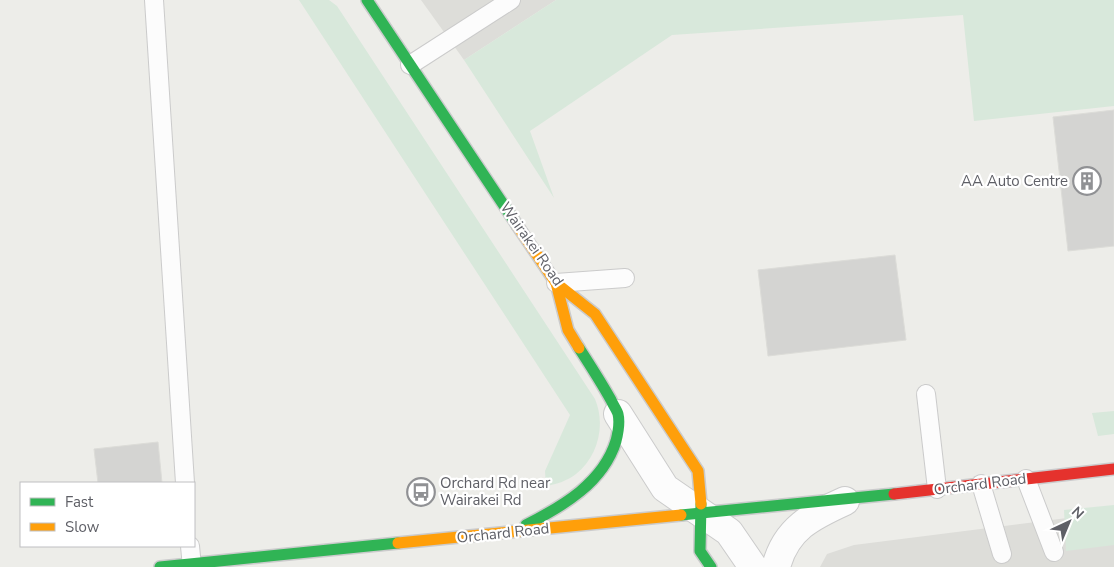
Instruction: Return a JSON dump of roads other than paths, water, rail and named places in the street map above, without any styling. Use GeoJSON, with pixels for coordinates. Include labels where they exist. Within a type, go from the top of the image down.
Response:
{"type":"FeatureCollection","features":[{"type":"Feature","properties":{"kind":"street","name":"Wairakei Road"},"geometry":{"type":"LineString","coordinates":[[367,0],[556,283],[595,314],[698,471],[702,513],[700,551],[711,567]]}},
{"type":"Feature","properties":{"kind":"street"},"geometry":{"type":"LineString","coordinates":[[556,283],[568,330],[665,488],[729,532],[752,567]]}},
{"type":"Feature","properties":{"kind":"street"},"geometry":{"type":"LineString","coordinates":[[514,532],[550,513],[580,493],[602,469],[613,450],[618,433],[618,414]]}},
{"type":"Feature","properties":{"kind":"street","name":"Orchard Road"},"geometry":{"type":"LineString","coordinates":[[160,567],[220,564],[514,532],[847,500],[1114,469]]}},
{"type":"Feature","properties":{"kind":"street","name":"Orchard Road"},"geometry":{"type":"LineString","coordinates":[[776,567],[779,554],[790,536],[812,517],[847,500]]}},
{"type":"Feature","properties":{"kind":"lane"},"geometry":{"type":"LineString","coordinates":[[154,0],[185,482]]}},
{"type":"Feature","properties":{"kind":"lane"},"geometry":{"type":"LineString","coordinates":[[410,65],[511,0]]}},
{"type":"Feature","properties":{"kind":"lane"},"geometry":{"type":"LineString","coordinates":[[556,283],[625,278]]}},
{"type":"Feature","properties":{"kind":"lane"},"geometry":{"type":"LineString","coordinates":[[926,394],[938,489]]}},
{"type":"Feature","properties":{"kind":"lane"},"geometry":{"type":"LineString","coordinates":[[1026,479],[1054,552]]}},
{"type":"Feature","properties":{"kind":"lane"},"geometry":{"type":"LineString","coordinates":[[981,484],[1002,554]]}},
{"type":"Feature","properties":{"kind":"lane"},"geometry":{"type":"LineString","coordinates":[[190,547],[192,565]]}},
{"type":"Feature","properties":{"kind":"place","name":"AA Auto Centre"},"geometry":{"type":"Point","coordinates":[1087,181]}},
{"type":"Feature","properties":{"kind":"place","name":"Orchard Rd near Wairakei Rd"},"geometry":{"type":"Point","coordinates":[421,492]}}]}
